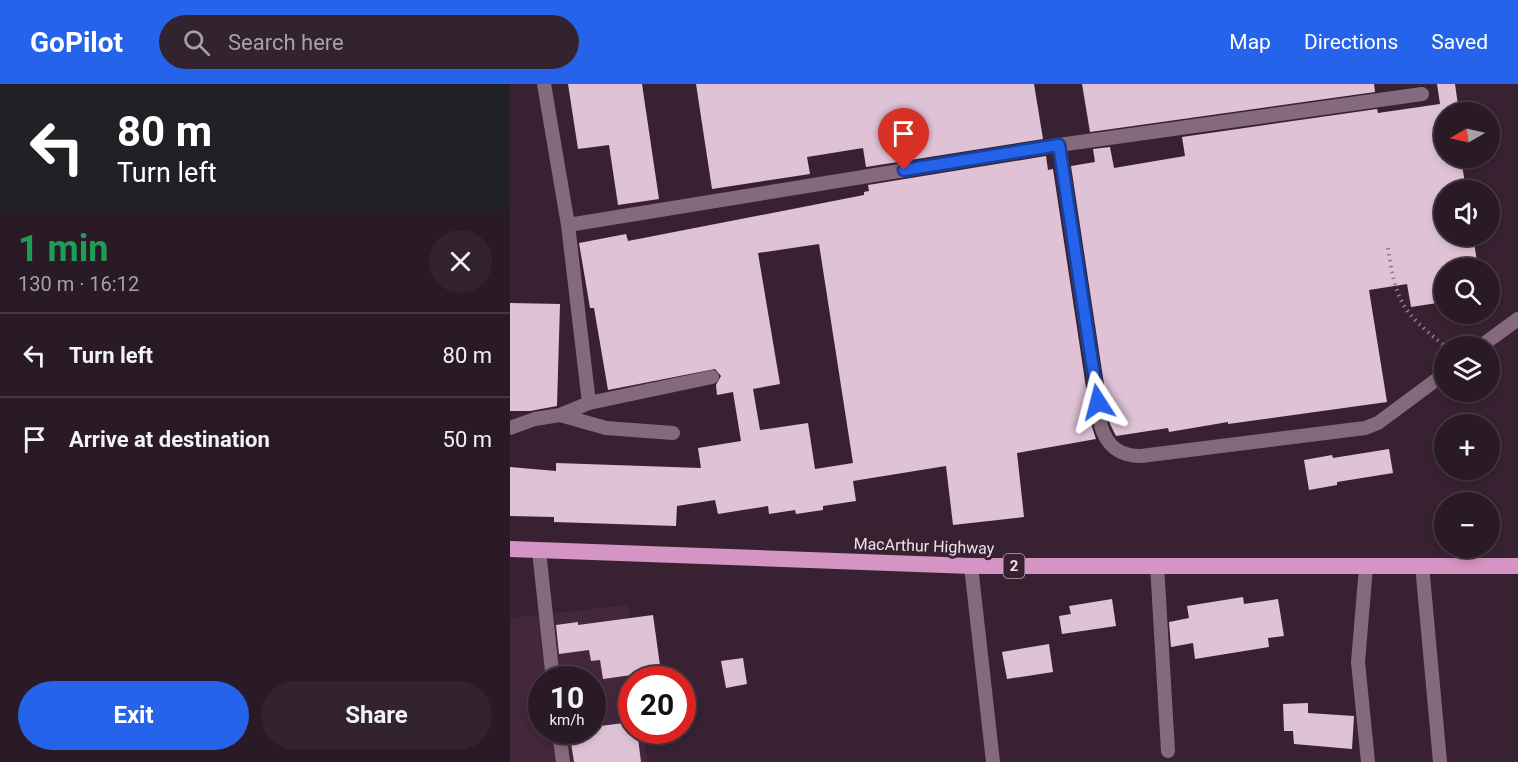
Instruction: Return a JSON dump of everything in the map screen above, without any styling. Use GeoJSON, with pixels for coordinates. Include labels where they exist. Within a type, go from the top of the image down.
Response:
{"type":"FeatureCollection","features":[{"type":"Feature","properties":{"kind":"highway","name":"MacArthur Highway"},"geometry":{"type":"LineString","coordinates":[[510,549],[971,566],[1518,566]]}},
{"type":"Feature","properties":{"kind":"lane"},"geometry":{"type":"LineString","coordinates":[[544,84],[568,225],[589,403]]}},
{"type":"Feature","properties":{"kind":"lane"},"geometry":{"type":"LineString","coordinates":[[568,225],[1059,145],[1422,94]]}},
{"type":"Feature","properties":{"kind":"lane"},"geometry":{"type":"LineString","coordinates":[[1059,145],[1101,426],[1107,442],[1123,454],[1141,456],[1365,428],[1378,423],[1434,381]]}},
{"type":"Feature","properties":{"kind":"lane"},"geometry":{"type":"LineString","coordinates":[[1495,336],[1518,319]]}},
{"type":"Feature","properties":{"kind":"lane"},"geometry":{"type":"LineString","coordinates":[[510,428],[535,419],[560,415],[589,403],[712,377]]}},
{"type":"Feature","properties":{"kind":"lane"},"geometry":{"type":"LineString","coordinates":[[560,415],[606,428],[673,434]]}},
{"type":"Feature","properties":{"kind":"lane"},"geometry":{"type":"LineString","coordinates":[[539,551],[552,666]]}},
{"type":"Feature","properties":{"kind":"lane"},"geometry":{"type":"LineString","coordinates":[[1157,565],[1168,751]]}},
{"type":"Feature","properties":{"kind":"lane"},"geometry":{"type":"LineString","coordinates":[[971,566],[993,762]]}},
{"type":"Feature","properties":{"kind":"lane"},"geometry":{"type":"LineString","coordinates":[[1422,566],[1440,762]]}},
{"type":"Feature","properties":{"kind":"lane"},"geometry":{"type":"LineString","coordinates":[[1366,567],[1358,662],[1368,762]]}},
{"type":"Feature","properties":{"kind":"lane"},"geometry":{"type":"LineString","coordinates":[[560,744],[562,762]]}},
{"type":"Feature","properties":{"kind":"path"},"geometry":{"type":"LineString","coordinates":[[1388,248],[1392,276],[1402,306],[1412,319],[1434,337]]}},
{"type":"Feature","properties":{"kind":"shaded area"},"geometry":{"type":"Polygon","coordinates":[[[628,605],[635,666],[618,666],[618,744],[645,744],[647,762],[510,762],[510,618],[628,605]]]}},
{"type":"Feature","properties":{"kind":"building"},"geometry":{"type":"Polygon","coordinates":[[[568,84],[642,84],[659,199],[618,205],[609,145],[578,149],[568,84]]]}},
{"type":"Feature","properties":{"kind":"building"},"geometry":{"type":"Polygon","coordinates":[[[696,84],[1034,84],[1043,139],[866,167],[863,148],[807,157],[810,174],[712,189],[696,84]]]}},
{"type":"Feature","properties":{"kind":"building"},"geometry":{"type":"Polygon","coordinates":[[[1082,84],[1374,84],[1375,92],[1090,132],[1082,84]]]}},
{"type":"Feature","properties":{"kind":"building"},"geometry":{"type":"Polygon","coordinates":[[[1437,84],[1455,84],[1458,102],[1440,102],[1437,84]]]}},
{"type":"Feature","properties":{"kind":"building"},"geometry":{"type":"Polygon","coordinates":[[[1434,105],[1434,168],[1463,168],[1464,180],[1434,180],[1434,246],[1475,246],[1476,258],[1434,258],[1434,304],[1411,307],[1407,284],[1369,290],[1387,402],[1228,424],[1228,422],[1169,432],[1168,428],[1116,436],[1110,424],[1071,166],[1095,162],[1093,149],[1110,147],[1114,168],[1185,156],[1182,137],[1377,109],[1378,113],[1434,105]]]}},
{"type":"Feature","properties":{"kind":"building"},"geometry":{"type":"Polygon","coordinates":[[[1046,156],[1048,170],[1053,169],[1092,427],[1096,439],[1017,453],[1024,517],[953,525],[946,466],[853,481],[856,501],[823,506],[823,510],[796,514],[795,510],[769,514],[768,506],[718,514],[715,500],[677,506],[676,526],[554,522],[554,517],[510,516],[510,467],[556,471],[556,463],[701,468],[698,448],[741,441],[733,392],[717,395],[716,385],[721,376],[715,369],[608,390],[594,308],[590,308],[579,243],[626,234],[628,241],[864,195],[864,192],[869,191],[868,185],[1046,156]],[[819,244],[758,253],[780,384],[753,389],[760,430],[808,423],[815,469],[853,463],[819,244]]]}},
{"type":"Feature","properties":{"kind":"building"},"geometry":{"type":"Polygon","coordinates":[[[510,303],[560,304],[557,406],[530,411],[510,411],[510,303]]]}},
{"type":"Feature","properties":{"kind":"building"},"geometry":{"type":"Polygon","coordinates":[[[1389,449],[1393,473],[1337,482],[1337,485],[1309,490],[1304,460],[1389,449]]]}},
{"type":"Feature","properties":{"kind":"building"},"geometry":{"type":"Polygon","coordinates":[[[1243,597],[1244,604],[1278,599],[1284,636],[1268,638],[1269,647],[1195,659],[1193,643],[1171,647],[1169,622],[1189,618],[1187,606],[1243,597]]]}},
{"type":"Feature","properties":{"kind":"building"},"geometry":{"type":"Polygon","coordinates":[[[1112,599],[1116,626],[1062,634],[1059,616],[1071,614],[1069,606],[1112,599]]]}},
{"type":"Feature","properties":{"kind":"building"},"geometry":{"type":"Polygon","coordinates":[[[653,615],[660,666],[618,666],[618,677],[606,679],[606,666],[601,666],[600,660],[591,661],[589,650],[559,654],[556,625],[578,622],[578,625],[653,615]]]}},
{"type":"Feature","properties":{"kind":"building"},"geometry":{"type":"Polygon","coordinates":[[[1049,644],[1053,672],[1007,679],[1002,652],[1049,644]]]}},
{"type":"Feature","properties":{"kind":"building"},"geometry":{"type":"Polygon","coordinates":[[[743,658],[747,684],[726,688],[721,661],[743,658]]]}},
{"type":"Feature","properties":{"kind":"building"},"geometry":{"type":"Polygon","coordinates":[[[1308,703],[1308,713],[1354,716],[1352,749],[1294,744],[1293,731],[1284,731],[1283,704],[1308,703]]]}},
{"type":"Feature","properties":{"kind":"building"},"geometry":{"type":"Polygon","coordinates":[[[618,724],[618,744],[639,744],[641,762],[574,762],[571,744],[606,744],[606,725],[618,724]]]}},
{"type":"Feature","properties":{"kind":"route"},"geometry":{"type":"LineString","coordinates":[[904,170],[1059,145],[1098,402]]}}]}
